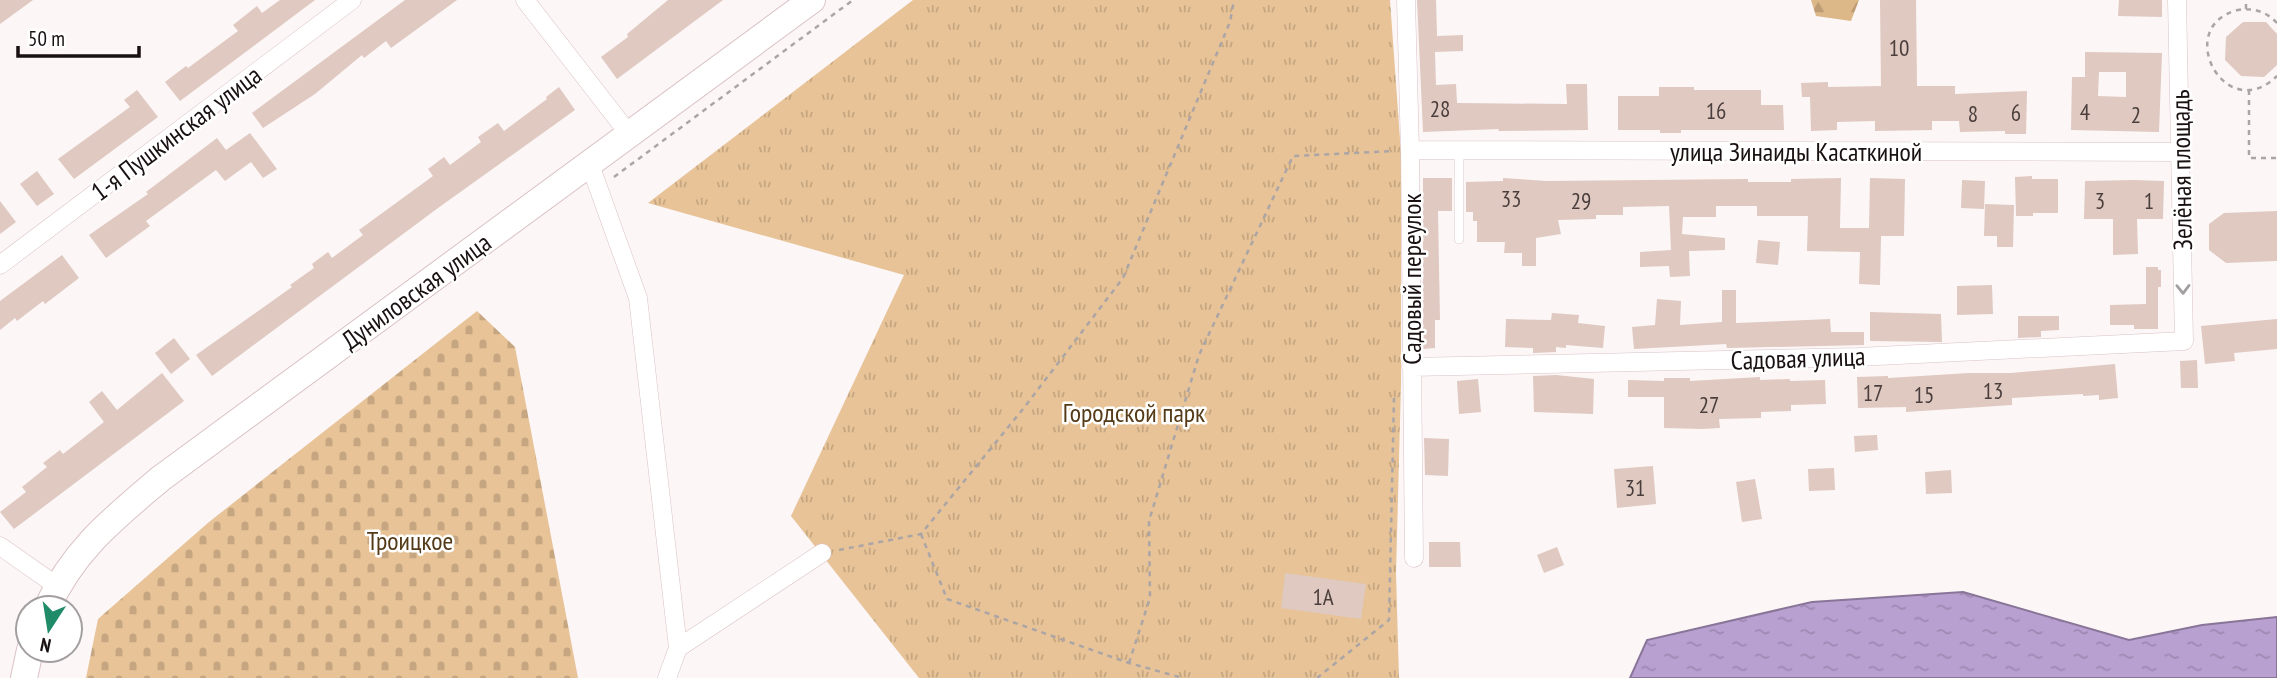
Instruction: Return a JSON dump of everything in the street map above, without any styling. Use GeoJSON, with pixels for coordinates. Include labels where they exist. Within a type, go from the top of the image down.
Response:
{"type":"FeatureCollection","features":[{"type":"Feature","properties":{"kind":"main road","name":"Дуниловская улица"},"geometry":{"type":"LineString","coordinates":[[54,594],[96,534],[160,479],[812,0]]}},
{"type":"Feature","properties":{"kind":"street","name":"1-я Пушкинская улица"},"geometry":{"type":"LineString","coordinates":[[0,265],[352,0]]}},
{"type":"Feature","properties":{"kind":"street"},"geometry":{"type":"LineString","coordinates":[[525,0],[629,134]]}},
{"type":"Feature","properties":{"kind":"street","name":"Садовый переулок"},"geometry":{"type":"LineString","coordinates":[[1406,0],[1414,558]]}},
{"type":"Feature","properties":{"kind":"street","name":"Зелёная площадь"},"geometry":{"type":"LineString","coordinates":[[2177,0],[2184,341]]}},
{"type":"Feature","properties":{"kind":"street","name":"улица Зинаиды Касаткиной"},"geometry":{"type":"LineString","coordinates":[[1410,150],[2181,152]]}},
{"type":"Feature","properties":{"kind":"street"},"geometry":{"type":"LineString","coordinates":[[589,162],[638,298],[678,648],[667,678]]}},
{"type":"Feature","properties":{"kind":"street","name":"Садовая улица"},"geometry":{"type":"LineString","coordinates":[[1411,367],[1858,357],[2184,341]]}},
{"type":"Feature","properties":{"kind":"street"},"geometry":{"type":"LineString","coordinates":[[0,546],[49,594]]}},
{"type":"Feature","properties":{"kind":"street"},"geometry":{"type":"LineString","coordinates":[[678,648],[822,553]]}},
{"type":"Feature","properties":{"kind":"lane"},"geometry":{"type":"LineString","coordinates":[[1459,150],[1459,239]]}},
{"type":"Feature","properties":{"kind":"path"},"geometry":{"type":"LineString","coordinates":[[599,188],[853,0]]}},
{"type":"Feature","properties":{"kind":"path"},"geometry":{"type":"LineString","coordinates":[[822,553],[921,534],[1023,409],[1123,278],[1230,22],[1234,0]]}},
{"type":"Feature","properties":{"kind":"path"},"geometry":{"type":"LineString","coordinates":[[2246,0],[2246,9]]}},
{"type":"Feature","properties":{"kind":"path"},"geometry":{"type":"LineString","coordinates":[[2277,23],[2264,13],[2246,9],[2227,14],[2213,28],[2207,46],[2210,65],[2215,74],[2230,86],[2249,90],[2267,84],[2277,76]]}},
{"type":"Feature","properties":{"kind":"path"},"geometry":{"type":"LineString","coordinates":[[2249,90],[2249,158],[2277,159]]}},
{"type":"Feature","properties":{"kind":"path"},"geometry":{"type":"LineString","coordinates":[[1129,663],[1150,598],[1149,521],[1199,355],[1293,156],[1410,150]]}},
{"type":"Feature","properties":{"kind":"path"},"geometry":{"type":"LineString","coordinates":[[1317,678],[1389,621],[1394,398]]}},
{"type":"Feature","properties":{"kind":"path"},"geometry":{"type":"LineString","coordinates":[[921,534],[947,599],[1129,663],[1183,678]]}},
{"type":"Feature","properties":{"kind":"green space","name":"Городской парк"},"geometry":{"type":"Polygon","coordinates":[[[913,0],[1390,0],[1401,153],[1401,384],[1396,573],[1399,678],[919,678],[791,516],[904,275],[648,203],[913,0]]]}},
{"type":"Feature","properties":{"kind":"green space"},"geometry":{"type":"Polygon","coordinates":[[[1811,0],[1859,0],[1851,21],[1816,16],[1811,0]]]}},
{"type":"Feature","properties":{"kind":"green space","name":"Троицкое"},"geometry":{"type":"Polygon","coordinates":[[[477,311],[515,347],[578,678],[86,678],[98,619],[209,522],[477,311]]]}},
{"type":"Feature","properties":{"kind":"water"},"geometry":{"type":"Polygon","coordinates":[[[1963,592],[2129,640],[2202,625],[2277,617],[2277,678],[1630,678],[1647,640],[1812,602],[1963,592]]]}},
{"type":"Feature","properties":{"kind":"building"},"geometry":{"type":"Polygon","coordinates":[[[0,0],[33,0],[0,24],[0,0]]]}},
{"type":"Feature","properties":{"kind":"building"},"geometry":{"type":"Polygon","coordinates":[[[280,0],[315,0],[180,101],[165,82],[238,31],[233,25],[257,6],[262,13],[280,0]]]}},
{"type":"Feature","properties":{"kind":"building"},"geometry":{"type":"Polygon","coordinates":[[[405,0],[457,0],[391,48],[386,41],[364,58],[362,55],[315,94],[263,128],[252,113],[405,0]]]}},
{"type":"Feature","properties":{"kind":"building"},"geometry":{"type":"Polygon","coordinates":[[[668,0],[723,0],[617,79],[601,57],[628,37],[627,34],[668,0]]]}},
{"type":"Feature","properties":{"kind":"building"},"geometry":{"type":"Polygon","coordinates":[[[1417,0],[1436,0],[1437,36],[1463,35],[1463,51],[1435,52],[1436,85],[1456,84],[1457,103],[1567,104],[1566,84],[1587,84],[1588,130],[1423,132],[1417,0]]]}},
{"type":"Feature","properties":{"kind":"building"},"geometry":{"type":"Polygon","coordinates":[[[1880,0],[1916,0],[1917,86],[1955,86],[1955,94],[2027,91],[2026,134],[2005,134],[2005,131],[1960,132],[1959,121],[1932,121],[1932,130],[1875,131],[1875,121],[1837,122],[1837,130],[1811,131],[1810,97],[1802,97],[1801,83],[1828,82],[1828,87],[1881,86],[1880,0]]]}},
{"type":"Feature","properties":{"kind":"building"},"geometry":{"type":"Polygon","coordinates":[[[2119,0],[2162,0],[2162,17],[2118,16],[2119,0]]]}},
{"type":"Feature","properties":{"kind":"building"},"geometry":{"type":"Polygon","coordinates":[[[2243,22],[2266,22],[2277,34],[2277,65],[2264,77],[2241,76],[2225,60],[2226,37],[2243,22]]]}},
{"type":"Feature","properties":{"kind":"building"},"geometry":{"type":"Polygon","coordinates":[[[2085,52],[2162,53],[2159,132],[2071,130],[2072,77],[2085,77],[2085,52]],[[2099,72],[2098,96],[2126,97],[2126,72],[2099,72]]]}},
{"type":"Feature","properties":{"kind":"building"},"geometry":{"type":"Polygon","coordinates":[[[559,87],[575,110],[212,376],[196,355],[292,287],[290,285],[314,268],[312,264],[328,252],[332,258],[363,235],[359,230],[433,176],[428,169],[444,157],[450,165],[481,142],[478,137],[498,123],[504,131],[559,87]]]}},
{"type":"Feature","properties":{"kind":"building"},"geometry":{"type":"Polygon","coordinates":[[[1659,87],[1761,90],[1761,105],[1783,105],[1784,130],[1681,130],[1681,133],[1660,133],[1660,130],[1618,130],[1618,96],[1659,96],[1659,87]]]}},
{"type":"Feature","properties":{"kind":"building"},"geometry":{"type":"Polygon","coordinates":[[[137,90],[158,117],[74,179],[58,159],[130,107],[124,100],[137,90]]]}},
{"type":"Feature","properties":{"kind":"building"},"geometry":{"type":"Polygon","coordinates":[[[250,133],[277,169],[263,178],[251,162],[225,181],[216,170],[146,221],[150,226],[106,258],[89,235],[148,194],[146,192],[217,138],[226,150],[250,133]]]}},
{"type":"Feature","properties":{"kind":"building"},"geometry":{"type":"Polygon","coordinates":[[[37,171],[54,194],[37,206],[20,184],[37,171]]]}},
{"type":"Feature","properties":{"kind":"building"},"geometry":{"type":"Polygon","coordinates":[[[2032,176],[2032,179],[2058,179],[2058,213],[2016,216],[2015,177],[2032,176]]]}},
{"type":"Feature","properties":{"kind":"building"},"geometry":{"type":"Polygon","coordinates":[[[1423,178],[1452,178],[1452,211],[1438,211],[1440,320],[1435,320],[1435,348],[1423,349],[1423,178]]]}},
{"type":"Feature","properties":{"kind":"building"},"geometry":{"type":"Polygon","coordinates":[[[1503,178],[1547,181],[1748,179],[1748,182],[1791,182],[1791,179],[1841,178],[1840,228],[1869,228],[1870,178],[1905,179],[1904,236],[1881,236],[1880,285],[1859,284],[1860,252],[1807,251],[1808,216],[1757,216],[1757,206],[1716,206],[1716,217],[1683,217],[1682,234],[1725,238],[1725,250],[1689,251],[1690,276],[1670,277],[1669,266],[1640,267],[1640,252],[1671,250],[1669,206],[1623,207],[1623,215],[1558,220],[1561,234],[1536,238],[1536,266],[1522,266],[1522,253],[1504,253],[1505,242],[1477,242],[1477,221],[1473,221],[1473,212],[1466,212],[1466,182],[1503,181],[1503,178]]]}},
{"type":"Feature","properties":{"kind":"building"},"geometry":{"type":"Polygon","coordinates":[[[1962,180],[1985,181],[1984,209],[1961,208],[1962,180]]]}},
{"type":"Feature","properties":{"kind":"building"},"geometry":{"type":"Polygon","coordinates":[[[2085,181],[2164,181],[2163,219],[2137,219],[2138,254],[2113,255],[2113,219],[2084,219],[2085,181]]]}},
{"type":"Feature","properties":{"kind":"building"},"geometry":{"type":"Polygon","coordinates":[[[0,201],[16,222],[0,234],[0,201]]]}},
{"type":"Feature","properties":{"kind":"building"},"geometry":{"type":"Polygon","coordinates":[[[1985,204],[2014,205],[2013,247],[1997,247],[1997,236],[1984,236],[1985,204]]]}},
{"type":"Feature","properties":{"kind":"building"},"geometry":{"type":"Polygon","coordinates":[[[2277,211],[2277,261],[2226,263],[2209,250],[2209,224],[2224,213],[2277,211]]]}},
{"type":"Feature","properties":{"kind":"building"},"geometry":{"type":"Polygon","coordinates":[[[1758,240],[1780,242],[1778,265],[1756,263],[1758,240]]]}},
{"type":"Feature","properties":{"kind":"building"},"geometry":{"type":"Polygon","coordinates":[[[62,255],[79,278],[45,304],[43,301],[0,330],[0,301],[62,255]]]}},
{"type":"Feature","properties":{"kind":"building"},"geometry":{"type":"Polygon","coordinates":[[[2146,267],[2158,267],[2158,270],[2161,270],[2161,287],[2158,287],[2158,329],[2110,325],[2110,305],[2146,304],[2146,267]]]}},
{"type":"Feature","properties":{"kind":"building"},"geometry":{"type":"Polygon","coordinates":[[[1992,285],[1993,314],[1957,315],[1957,286],[1992,285]]]}},
{"type":"Feature","properties":{"kind":"building"},"geometry":{"type":"Polygon","coordinates":[[[1722,290],[1736,290],[1736,323],[1830,319],[1831,332],[1864,332],[1864,345],[1727,348],[1726,344],[1634,349],[1632,327],[1655,325],[1657,299],[1681,301],[1680,325],[1722,322],[1722,290]]]}},
{"type":"Feature","properties":{"kind":"building"},"geometry":{"type":"Polygon","coordinates":[[[1870,312],[1941,314],[1942,342],[1870,341],[1870,312]]]}},
{"type":"Feature","properties":{"kind":"building"},"geometry":{"type":"Polygon","coordinates":[[[1552,313],[1579,315],[1578,323],[1605,326],[1603,348],[1566,345],[1566,348],[1556,347],[1556,352],[1533,353],[1533,348],[1505,347],[1506,319],[1551,320],[1552,313]]]}},
{"type":"Feature","properties":{"kind":"building"},"geometry":{"type":"Polygon","coordinates":[[[2018,316],[2059,316],[2059,330],[2041,331],[2041,337],[2018,338],[2018,316]]]}},
{"type":"Feature","properties":{"kind":"building"},"geometry":{"type":"Polygon","coordinates":[[[2277,319],[2277,349],[2234,353],[2235,361],[2205,364],[2201,326],[2277,319]]]}},
{"type":"Feature","properties":{"kind":"building"},"geometry":{"type":"Polygon","coordinates":[[[174,338],[190,359],[171,374],[155,353],[174,338]]]}},
{"type":"Feature","properties":{"kind":"building"},"geometry":{"type":"Polygon","coordinates":[[[2197,360],[2198,388],[2181,388],[2180,361],[2197,360]]]}},
{"type":"Feature","properties":{"kind":"building"},"geometry":{"type":"Polygon","coordinates":[[[2115,364],[2118,398],[2099,400],[2099,395],[2083,394],[2012,398],[2012,405],[1906,412],[1906,407],[1858,408],[1857,377],[2011,373],[2115,364]]]}},
{"type":"Feature","properties":{"kind":"building"},"geometry":{"type":"Polygon","coordinates":[[[162,373],[184,401],[14,529],[0,512],[26,492],[22,487],[47,467],[43,463],[60,450],[63,454],[104,422],[89,402],[102,391],[117,410],[162,373]]]}},
{"type":"Feature","properties":{"kind":"building"},"geometry":{"type":"Polygon","coordinates":[[[1556,375],[1594,379],[1593,414],[1534,412],[1533,376],[1556,375]]]}},
{"type":"Feature","properties":{"kind":"building"},"geometry":{"type":"Polygon","coordinates":[[[1760,377],[1760,380],[1825,380],[1826,404],[1791,405],[1791,411],[1761,412],[1761,418],[1719,419],[1720,428],[1664,428],[1664,397],[1628,397],[1628,380],[1664,381],[1664,378],[1690,378],[1690,381],[1760,377]]]}},
{"type":"Feature","properties":{"kind":"building"},"geometry":{"type":"Polygon","coordinates":[[[1478,379],[1481,412],[1459,414],[1457,381],[1478,379]]]}},
{"type":"Feature","properties":{"kind":"building"},"geometry":{"type":"Polygon","coordinates":[[[1877,435],[1878,450],[1855,452],[1854,436],[1877,435]]]}},
{"type":"Feature","properties":{"kind":"building"},"geometry":{"type":"Polygon","coordinates":[[[1424,438],[1449,439],[1448,476],[1425,475],[1424,438]]]}},
{"type":"Feature","properties":{"kind":"building"},"geometry":{"type":"Polygon","coordinates":[[[1653,466],[1656,504],[1617,508],[1614,469],[1653,466]]]}},
{"type":"Feature","properties":{"kind":"building"},"geometry":{"type":"Polygon","coordinates":[[[1834,468],[1835,490],[1809,491],[1808,469],[1834,468]]]}},
{"type":"Feature","properties":{"kind":"building"},"geometry":{"type":"Polygon","coordinates":[[[1951,470],[1952,493],[1926,494],[1925,472],[1951,470]]]}},
{"type":"Feature","properties":{"kind":"building"},"geometry":{"type":"Polygon","coordinates":[[[1755,479],[1762,519],[1742,522],[1736,482],[1755,479]]]}},
{"type":"Feature","properties":{"kind":"building"},"geometry":{"type":"Polygon","coordinates":[[[1429,542],[1460,542],[1461,567],[1429,567],[1429,542]]]}},
{"type":"Feature","properties":{"kind":"building"},"geometry":{"type":"Polygon","coordinates":[[[1557,547],[1564,565],[1544,573],[1537,555],[1557,547]]]}},
{"type":"Feature","properties":{"kind":"building"},"geometry":{"type":"Polygon","coordinates":[[[1285,573],[1366,584],[1361,619],[1281,608],[1285,573]]]}}]}
